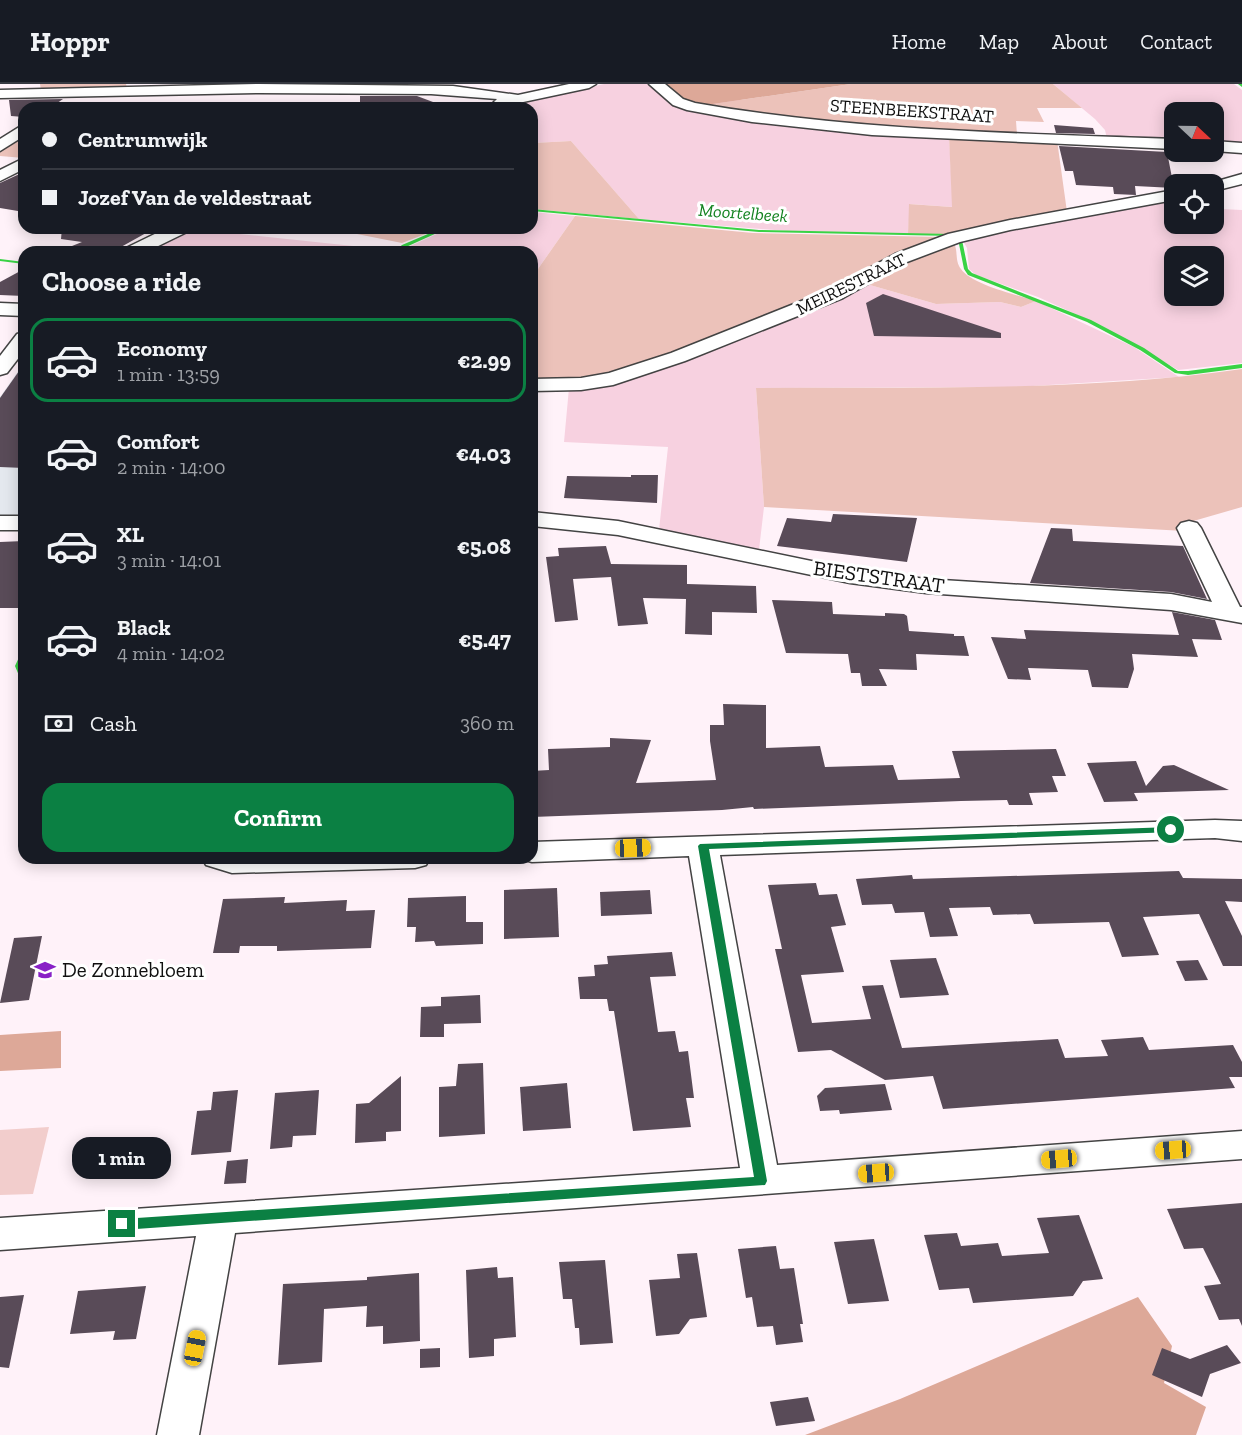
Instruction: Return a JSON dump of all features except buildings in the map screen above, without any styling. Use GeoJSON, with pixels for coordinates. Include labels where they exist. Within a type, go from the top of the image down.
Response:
{"type":"FeatureCollection","features":[{"type":"Feature","properties":{"kind":"street"},"geometry":{"type":"LineString","coordinates":[[503,102],[589,84]]}},
{"type":"Feature","properties":{"kind":"street","name":"STEENBEEKSTRAAT"},"geometry":{"type":"LineString","coordinates":[[656,84],[678,102],[692,107],[795,122],[889,131],[1164,144]]}},
{"type":"Feature","properties":{"kind":"street"},"geometry":{"type":"LineString","coordinates":[[0,94],[132,89],[459,87],[517,99]]}},
{"type":"Feature","properties":{"kind":"street"},"geometry":{"type":"LineString","coordinates":[[112,102],[132,89]]}},
{"type":"Feature","properties":{"kind":"street"},"geometry":{"type":"LineString","coordinates":[[219,102],[227,89]]}},
{"type":"Feature","properties":{"kind":"street"},"geometry":{"type":"LineString","coordinates":[[8,119],[18,120]]}},
{"type":"Feature","properties":{"kind":"street"},"geometry":{"type":"LineString","coordinates":[[0,146],[18,133]]}},
{"type":"Feature","properties":{"kind":"street"},"geometry":{"type":"LineString","coordinates":[[1224,147],[1242,148]]}},
{"type":"Feature","properties":{"kind":"street"},"geometry":{"type":"LineString","coordinates":[[0,158],[18,161]]}},
{"type":"Feature","properties":{"kind":"street"},"geometry":{"type":"LineString","coordinates":[[0,176],[18,166]]}},
{"type":"Feature","properties":{"kind":"street"},"geometry":{"type":"LineString","coordinates":[[1224,184],[1242,179]]}},
{"type":"Feature","properties":{"kind":"street","name":"MEIRESTRAAT"},"geometry":{"type":"LineString","coordinates":[[538,385],[581,384],[613,379],[678,357],[815,303],[854,285],[901,258],[954,238],[1010,225],[1164,197]]}},
{"type":"Feature","properties":{"kind":"street"},"geometry":{"type":"LineString","coordinates":[[144,246],[169,234]]}},
{"type":"Feature","properties":{"kind":"street"},"geometry":{"type":"LineString","coordinates":[[0,309],[18,310]]}},
{"type":"Feature","properties":{"kind":"street"},"geometry":{"type":"LineString","coordinates":[[0,369],[18,346]]}},
{"type":"Feature","properties":{"kind":"street","name":"BIESTSTRAAT"},"geometry":{"type":"LineString","coordinates":[[538,520],[618,528],[850,576],[926,586],[1171,602],[1236,613]]}},
{"type":"Feature","properties":{"kind":"street"},"geometry":{"type":"LineString","coordinates":[[0,523],[18,523]]}},
{"type":"Feature","properties":{"kind":"street","name":"BIESTSTRAAT"},"geometry":{"type":"LineString","coordinates":[[1189,528],[1236,613]]}},
{"type":"Feature","properties":{"kind":"street"},"geometry":{"type":"LineString","coordinates":[[538,852],[1060,832],[1215,829],[1242,831]]}},
{"type":"Feature","properties":{"kind":"street"},"geometry":{"type":"LineString","coordinates":[[703,846],[761,1181]]}},
{"type":"Feature","properties":{"kind":"street"},"geometry":{"type":"LineString","coordinates":[[0,1234],[1242,1145]]}},
{"type":"Feature","properties":{"kind":"street"},"geometry":{"type":"LineString","coordinates":[[178,1435],[219,1217]]}},
{"type":"Feature","properties":{"kind":"shaded area"},"geometry":{"type":"Polygon","coordinates":[[[40,84],[126,84],[127,88],[41,90],[40,84]]]}},
{"type":"Feature","properties":{"kind":"shaded area"},"geometry":{"type":"Polygon","coordinates":[[[604,84],[651,84],[949,136],[953,207],[910,204],[908,234],[787,231],[639,219],[571,141],[538,143],[538,102],[525,102],[604,84]]]}},
{"type":"Feature","properties":{"kind":"shaded area"},"geometry":{"type":"Polygon","coordinates":[[[662,84],[851,84],[699,106],[683,100],[662,84]]]}},
{"type":"Feature","properties":{"kind":"shaded area"},"geometry":{"type":"Polygon","coordinates":[[[851,84],[1053,84],[1082,108],[1037,108],[1044,122],[1016,121],[1017,135],[882,129],[699,106],[851,84]]]}},
{"type":"Feature","properties":{"kind":"shaded area"},"geometry":{"type":"Polygon","coordinates":[[[1053,84],[1234,84],[1242,90],[1242,145],[1224,144],[1224,102],[1164,102],[1164,142],[1107,139],[1105,130],[1053,84]]]}},
{"type":"Feature","properties":{"kind":"shaded area"},"geometry":{"type":"Polygon","coordinates":[[[949,136],[1057,140],[1067,212],[947,235],[908,234],[909,204],[952,207],[949,136]]]}},
{"type":"Feature","properties":{"kind":"shaded area"},"geometry":{"type":"Polygon","coordinates":[[[18,137],[18,158],[0,156],[0,149],[18,137]]]}},
{"type":"Feature","properties":{"kind":"shaded area"},"geometry":{"type":"Polygon","coordinates":[[[571,141],[639,219],[538,209],[538,143],[571,141]]]}},
{"type":"Feature","properties":{"kind":"shaded area"},"geometry":{"type":"Polygon","coordinates":[[[1164,200],[1164,234],[1224,234],[1224,209],[1242,210],[1242,363],[1178,370],[1102,326],[1038,297],[976,275],[969,269],[967,248],[962,239],[1023,225],[1164,200]]]}},
{"type":"Feature","properties":{"kind":"shaded area"},"geometry":{"type":"Polygon","coordinates":[[[538,212],[575,216],[538,269],[538,246],[410,246],[437,234],[538,234],[538,212]]]}},
{"type":"Feature","properties":{"kind":"shaded area"},"geometry":{"type":"Polygon","coordinates":[[[575,216],[753,233],[942,237],[845,286],[765,321],[596,379],[538,382],[538,269],[575,216]]]}},
{"type":"Feature","properties":{"kind":"shaded area"},"geometry":{"type":"Polygon","coordinates":[[[183,234],[240,234],[353,246],[160,246],[183,234]]]}},
{"type":"Feature","properties":{"kind":"shaded area"},"geometry":{"type":"Polygon","coordinates":[[[357,234],[425,234],[402,243],[357,234]]]}},
{"type":"Feature","properties":{"kind":"shaded area"},"geometry":{"type":"Polygon","coordinates":[[[953,242],[959,266],[967,275],[985,285],[1036,301],[1021,307],[1000,302],[936,304],[863,283],[896,265],[953,242]]]}},
{"type":"Feature","properties":{"kind":"shaded area"},"geometry":{"type":"Polygon","coordinates":[[[863,283],[936,304],[1000,302],[1021,307],[1036,301],[1134,347],[1179,377],[1015,387],[756,388],[764,507],[759,550],[659,530],[668,447],[564,442],[569,388],[863,283]]]}},
{"type":"Feature","properties":{"kind":"shaded area"},"geometry":{"type":"Polygon","coordinates":[[[1242,369],[1242,507],[1183,524],[1184,531],[764,507],[756,388],[1061,385],[1121,382],[1242,369]]]}},
{"type":"Feature","properties":{"kind":"shaded area"},"geometry":{"type":"Polygon","coordinates":[[[18,372],[18,515],[0,516],[0,397],[18,372]]]}},
{"type":"Feature","properties":{"kind":"shaded area"},"geometry":{"type":"Polygon","coordinates":[[[61,1031],[61,1068],[0,1071],[0,1035],[61,1031]]]}},
{"type":"Feature","properties":{"kind":"shaded area"},"geometry":{"type":"Polygon","coordinates":[[[49,1127],[33,1194],[0,1195],[0,1130],[49,1127]]]}},
{"type":"Feature","properties":{"kind":"shaded area"},"geometry":{"type":"Polygon","coordinates":[[[1138,1297],[1172,1346],[1164,1383],[1206,1407],[1196,1435],[805,1435],[900,1399],[1138,1297]]]}},
{"type":"Feature","properties":{"kind":"waterway","name":"Moortelbeek"},"geometry":{"type":"LineString","coordinates":[[538,211],[759,231],[951,235]]}},
{"type":"Feature","properties":{"kind":"waterway","name":"Moortelbeek"},"geometry":{"type":"LineString","coordinates":[[404,246],[432,234]]}},
{"type":"Feature","properties":{"kind":"waterway","name":"Moortelbeek"},"geometry":{"type":"LineString","coordinates":[[960,240],[966,269],[970,274],[1089,321],[1142,349],[1177,372],[1188,373],[1242,366]]}},
{"type":"Feature","properties":{"kind":"waterway","name":"Moortelbeek"},"geometry":{"type":"LineString","coordinates":[[0,260],[18,262]]}},
{"type":"Feature","properties":{"kind":"place","name":"De Zonnebloem"},"geometry":{"type":"Point","coordinates":[45,970]}},
{"type":"Feature","properties":{"kind":"route"},"geometry":{"type":"LineString","coordinates":[[122,1224],[761,1181],[703,846],[1171,830]]}}]}
